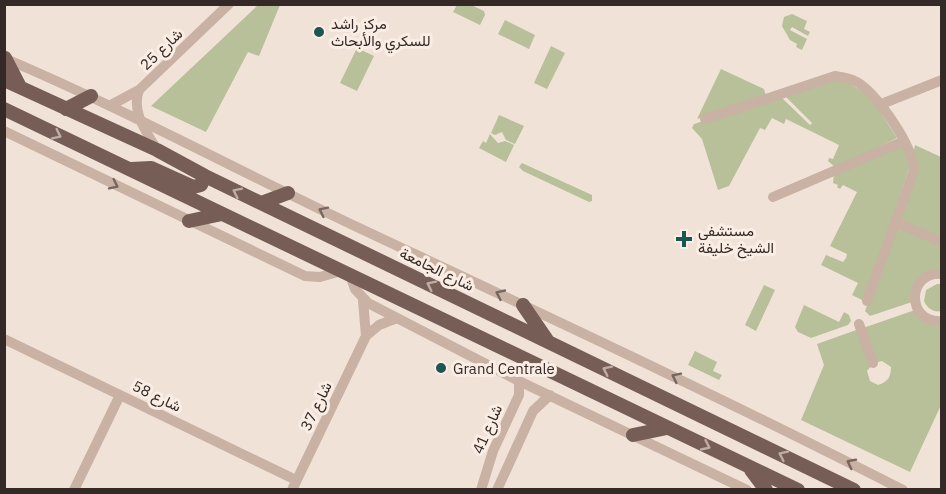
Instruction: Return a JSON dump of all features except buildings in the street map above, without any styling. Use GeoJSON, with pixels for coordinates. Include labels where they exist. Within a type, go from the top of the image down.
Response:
{"type":"FeatureCollection","features":[{"type":"Feature","properties":{"kind":"main road"},"geometry":{"type":"LineString","coordinates":[[5,58],[20,87]]}},
{"type":"Feature","properties":{"kind":"main road","name":"شارع الجامعة"},"geometry":{"type":"LineString","coordinates":[[4,80],[157,150],[205,176],[854,489]]}},
{"type":"Feature","properties":{"kind":"main road"},"geometry":{"type":"LineString","coordinates":[[66,109],[91,96]]}},
{"type":"Feature","properties":{"kind":"main road"},"geometry":{"type":"LineString","coordinates":[[4,109],[798,489]]}},
{"type":"Feature","properties":{"kind":"main road"},"geometry":{"type":"LineString","coordinates":[[129,170],[151,168],[193,187],[201,184],[205,176]]}},
{"type":"Feature","properties":{"kind":"main road"},"geometry":{"type":"LineString","coordinates":[[261,203],[288,194]]}},
{"type":"Feature","properties":{"kind":"main road"},"geometry":{"type":"LineString","coordinates":[[189,221],[222,214]]}},
{"type":"Feature","properties":{"kind":"main road"},"geometry":{"type":"LineString","coordinates":[[523,305],[549,341]]}},
{"type":"Feature","properties":{"kind":"main road"},"geometry":{"type":"LineString","coordinates":[[633,435],[667,428]]}},
{"type":"Feature","properties":{"kind":"main road"},"geometry":{"type":"LineString","coordinates":[[750,468],[766,489]]}},
{"type":"Feature","properties":{"kind":"street","name":"شارع 25"},"geometry":{"type":"LineString","coordinates":[[111,105],[139,90],[229,4]]}},
{"type":"Feature","properties":{"kind":"street"},"geometry":{"type":"LineString","coordinates":[[5,58],[111,105],[288,194],[672,375],[903,489]]}},
{"type":"Feature","properties":{"kind":"street"},"geometry":{"type":"LineString","coordinates":[[705,119],[835,76],[855,81],[879,105],[911,152],[914,170],[867,301]]}},
{"type":"Feature","properties":{"kind":"street"},"geometry":{"type":"LineString","coordinates":[[879,105],[942,80]]}},
{"type":"Feature","properties":{"kind":"street","name":"شارع 25"},"geometry":{"type":"LineString","coordinates":[[139,90],[136,101],[140,120],[157,150]]}},
{"type":"Feature","properties":{"kind":"street"},"geometry":{"type":"LineString","coordinates":[[4,131],[305,276],[320,278],[346,273],[363,300],[519,381],[747,489]]}},
{"type":"Feature","properties":{"kind":"street"},"geometry":{"type":"LineString","coordinates":[[773,197],[904,141]]}},
{"type":"Feature","properties":{"kind":"street"},"geometry":{"type":"LineString","coordinates":[[895,222],[942,242]]}},
{"type":"Feature","properties":{"kind":"street"},"geometry":{"type":"LineString","coordinates":[[942,274],[923,279],[918,284],[914,297],[922,316],[942,321]]}},
{"type":"Feature","properties":{"kind":"street"},"geometry":{"type":"LineString","coordinates":[[363,300],[366,336]]}},
{"type":"Feature","properties":{"kind":"street"},"geometry":{"type":"LineString","coordinates":[[366,336],[379,325],[397,318]]}},
{"type":"Feature","properties":{"kind":"street"},"geometry":{"type":"LineString","coordinates":[[859,324],[873,363]]}},
{"type":"Feature","properties":{"kind":"street","name":"شارع 37"},"geometry":{"type":"LineString","coordinates":[[294,485],[366,336]]}},
{"type":"Feature","properties":{"kind":"street","name":"شارع 58"},"geometry":{"type":"LineString","coordinates":[[4,339],[120,395],[294,485]]}},
{"type":"Feature","properties":{"kind":"street","name":"شارع 41"},"geometry":{"type":"LineString","coordinates":[[481,489],[493,451],[519,395],[519,381]]}},
{"type":"Feature","properties":{"kind":"street"},"geometry":{"type":"LineString","coordinates":[[74,489],[120,395]]}},
{"type":"Feature","properties":{"kind":"street"},"geometry":{"type":"LineString","coordinates":[[497,489],[533,411],[550,395]]}},
{"type":"Feature","properties":{"kind":"green space"},"geometry":{"type":"Polygon","coordinates":[[[258,5],[280,5],[259,56],[248,52],[206,132],[151,106],[258,5]]]}},
{"type":"Feature","properties":{"kind":"green space"},"geometry":{"type":"Polygon","coordinates":[[[457,5],[471,5],[484,11],[485,15],[480,25],[453,12],[457,5]]]}},
{"type":"Feature","properties":{"kind":"green space"},"geometry":{"type":"Polygon","coordinates":[[[792,14],[807,21],[804,29],[810,32],[808,36],[792,27],[790,30],[807,39],[802,50],[790,40],[782,26],[784,17],[792,14]]]}},
{"type":"Feature","properties":{"kind":"green space"},"geometry":{"type":"Polygon","coordinates":[[[505,20],[535,35],[529,49],[498,34],[505,20]]]}},
{"type":"Feature","properties":{"kind":"green space"},"geometry":{"type":"Polygon","coordinates":[[[551,46],[565,53],[547,89],[534,83],[551,46]]]}},
{"type":"Feature","properties":{"kind":"green space"},"geometry":{"type":"Polygon","coordinates":[[[357,48],[374,56],[357,91],[340,83],[357,48]]]}},
{"type":"Feature","properties":{"kind":"green space"},"geometry":{"type":"Polygon","coordinates":[[[721,69],[764,89],[766,97],[697,119],[721,69]]]}},
{"type":"Feature","properties":{"kind":"green space"},"geometry":{"type":"Polygon","coordinates":[[[841,78],[871,97],[897,138],[836,168],[828,161],[829,158],[833,159],[839,145],[786,119],[784,124],[772,118],[765,130],[760,128],[729,186],[718,190],[702,139],[692,128],[694,124],[780,96],[810,125],[812,123],[784,95],[841,78]]]}},
{"type":"Feature","properties":{"kind":"green space"},"geometry":{"type":"Polygon","coordinates":[[[499,115],[524,126],[515,144],[506,140],[502,132],[495,135],[491,133],[499,115]]]}},
{"type":"Feature","properties":{"kind":"green space"},"geometry":{"type":"Polygon","coordinates":[[[490,134],[498,143],[505,141],[514,145],[506,162],[479,148],[483,141],[486,143],[490,134]]]}},
{"type":"Feature","properties":{"kind":"green space"},"geometry":{"type":"Polygon","coordinates":[[[902,145],[912,160],[864,301],[852,295],[858,283],[821,265],[826,255],[843,262],[846,258],[847,254],[830,246],[857,192],[843,185],[840,189],[837,187],[838,185],[833,183],[834,173],[902,145]]]}},
{"type":"Feature","properties":{"kind":"green space"},"geometry":{"type":"Polygon","coordinates":[[[915,145],[941,157],[941,239],[903,222],[900,218],[915,145]]]}},
{"type":"Feature","properties":{"kind":"green space"},"geometry":{"type":"Polygon","coordinates":[[[522,163],[592,195],[592,201],[589,202],[523,171],[519,167],[522,163]]]}},
{"type":"Feature","properties":{"kind":"green space"},"geometry":{"type":"Polygon","coordinates":[[[897,228],[941,244],[941,271],[931,274],[912,302],[870,316],[865,311],[897,228]]]}},
{"type":"Feature","properties":{"kind":"green space"},"geometry":{"type":"Polygon","coordinates":[[[942,284],[941,311],[931,309],[924,301],[926,290],[942,284]]]}},
{"type":"Feature","properties":{"kind":"green space"},"geometry":{"type":"Polygon","coordinates":[[[764,285],[775,290],[756,331],[745,325],[764,285]]]}},
{"type":"Feature","properties":{"kind":"green space"},"geometry":{"type":"Polygon","coordinates":[[[804,305],[839,322],[844,312],[849,315],[851,321],[848,325],[811,338],[798,332],[795,327],[804,305]]]}},
{"type":"Feature","properties":{"kind":"green space"},"geometry":{"type":"Polygon","coordinates":[[[915,310],[941,323],[941,405],[910,472],[801,420],[824,365],[817,344],[859,329],[872,365],[867,371],[870,381],[878,385],[888,379],[891,367],[882,361],[874,363],[863,328],[915,310]]]}},
{"type":"Feature","properties":{"kind":"green space"},"geometry":{"type":"Polygon","coordinates":[[[695,351],[717,362],[713,371],[722,375],[719,380],[688,365],[695,351]]]}},
{"type":"Feature","properties":{"kind":"place","name":"مركز راشد للسكري والأبحاث"},"geometry":{"type":"Point","coordinates":[319,32]}},
{"type":"Feature","properties":{"kind":"place","name":"مستشفى الشيخ خليفة"},"geometry":{"type":"Point","coordinates":[684,239]}},
{"type":"Feature","properties":{"kind":"place","name":"Grand Centrale"},"geometry":{"type":"Point","coordinates":[441,368]}}]}
